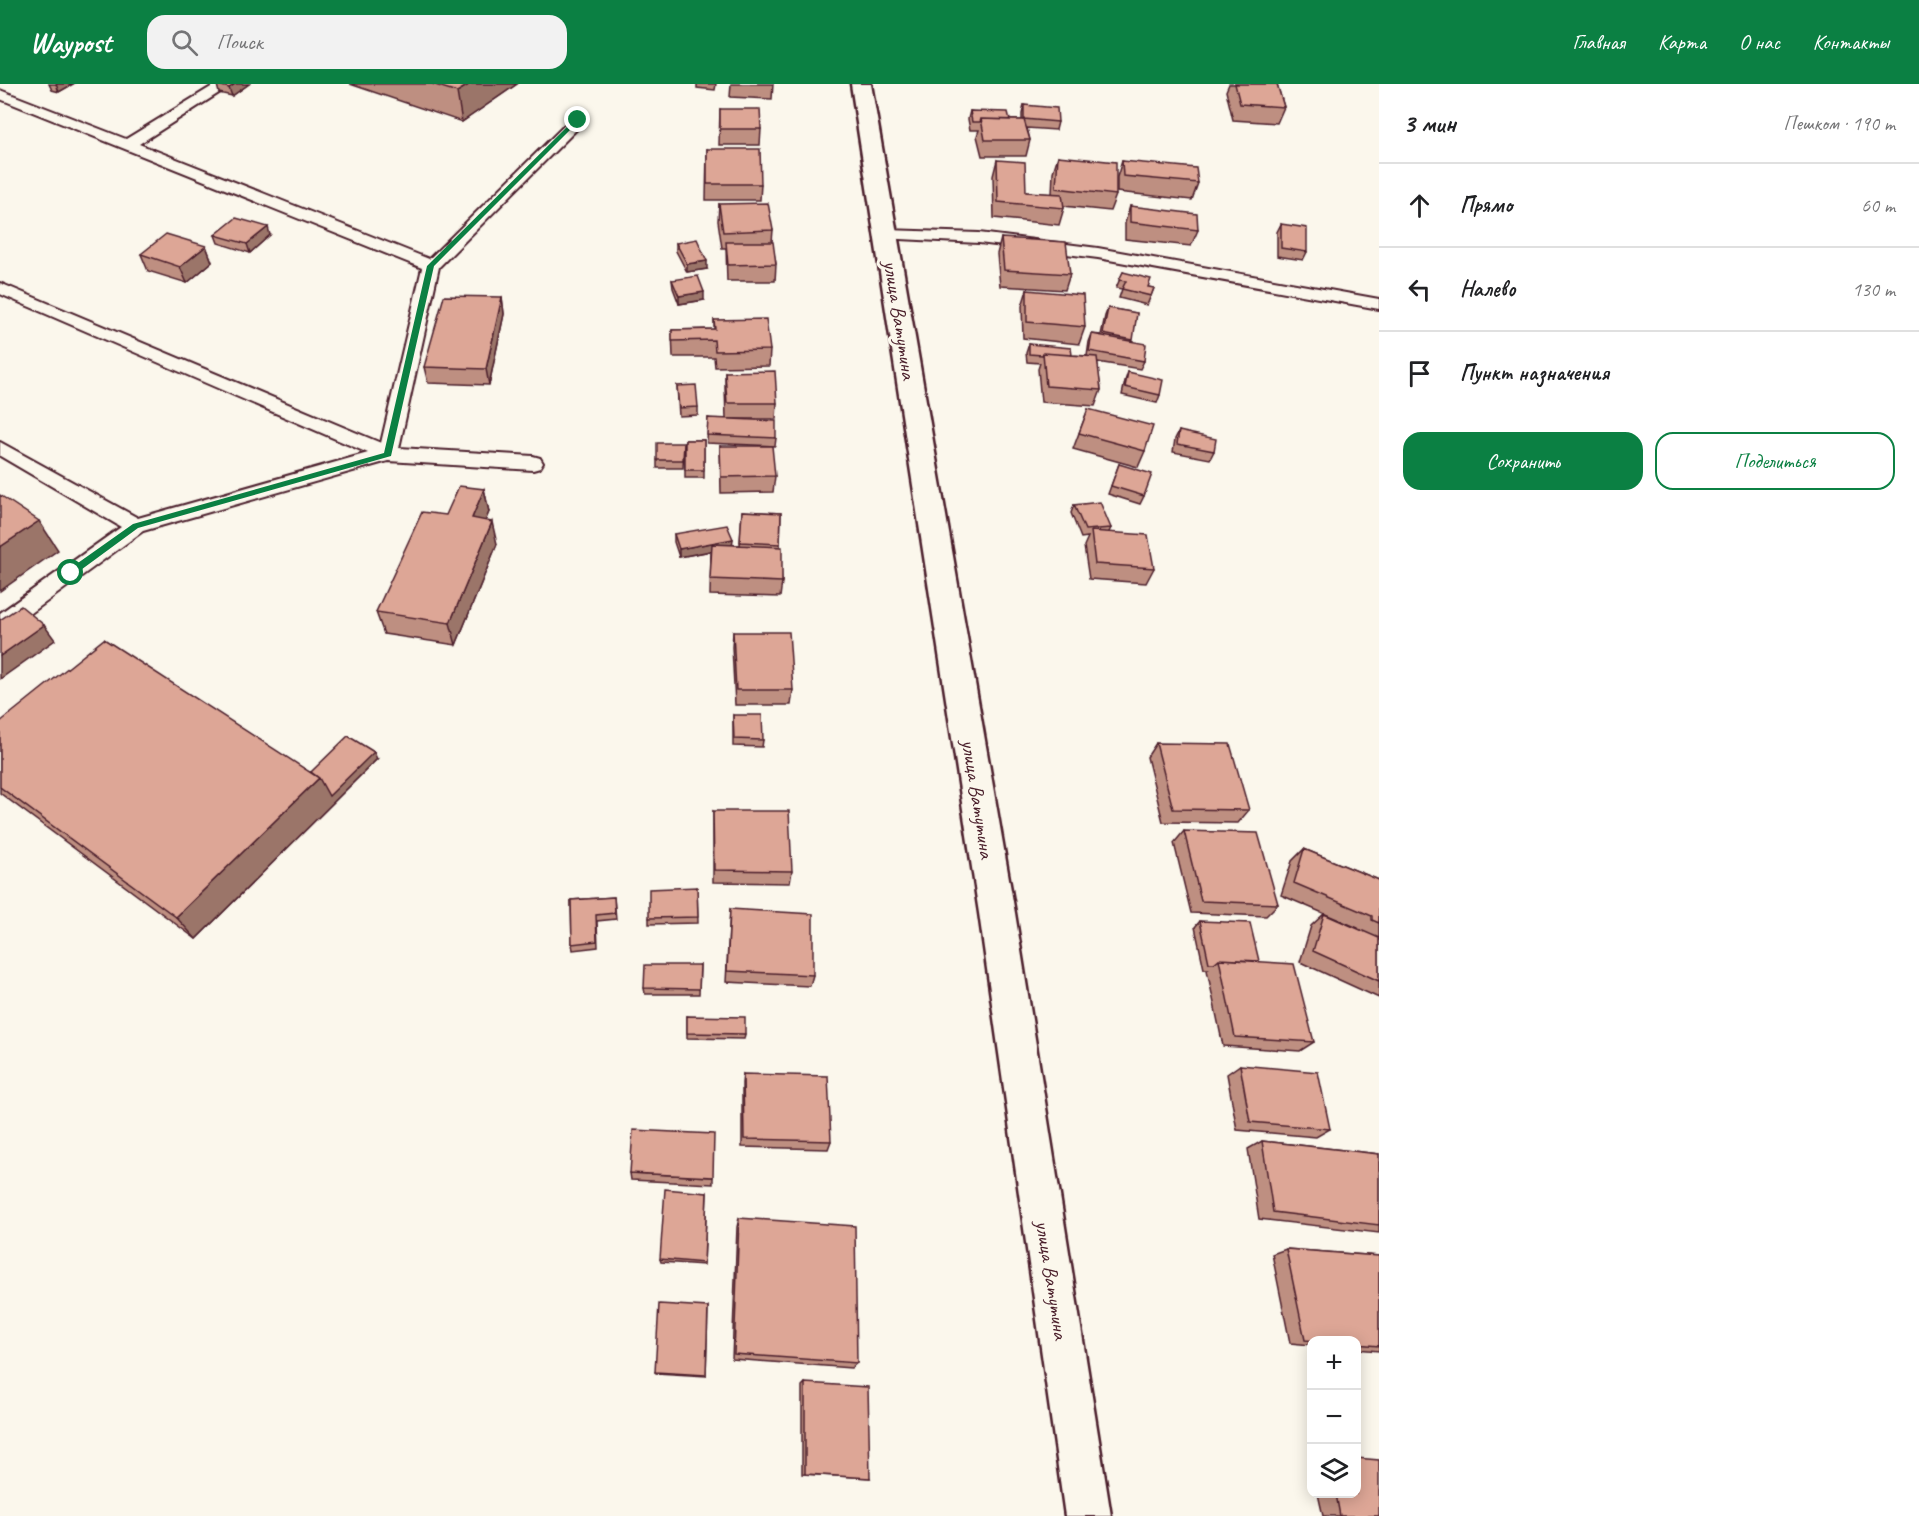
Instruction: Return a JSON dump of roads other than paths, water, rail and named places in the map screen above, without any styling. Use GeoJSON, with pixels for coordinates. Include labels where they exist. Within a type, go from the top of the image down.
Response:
{"type":"FeatureCollection","features":[{"type":"Feature","properties":{"kind":"main road","name":"улица Ватутина"},"geometry":{"type":"LineString","coordinates":[[861,84],[995,901],[1088,1516]]}},
{"type":"Feature","properties":{"kind":"lane"},"geometry":{"type":"LineString","coordinates":[[127,146],[226,84]]}},
{"type":"Feature","properties":{"kind":"lane"},"geometry":{"type":"LineString","coordinates":[[0,94],[431,266]]}},
{"type":"Feature","properties":{"kind":"lane"},"geometry":{"type":"LineString","coordinates":[[388,454],[431,266],[578,120]]}},
{"type":"Feature","properties":{"kind":"lane"},"geometry":{"type":"LineString","coordinates":[[886,235],[979,238],[1098,253],[1379,304]]}},
{"type":"Feature","properties":{"kind":"lane"},"geometry":{"type":"LineString","coordinates":[[0,288],[388,454]]}},
{"type":"Feature","properties":{"kind":"lane"},"geometry":{"type":"LineString","coordinates":[[0,448],[136,526]]}},
{"type":"Feature","properties":{"kind":"lane"},"geometry":{"type":"LineString","coordinates":[[0,624],[136,526],[388,454],[533,463]]}}]}
